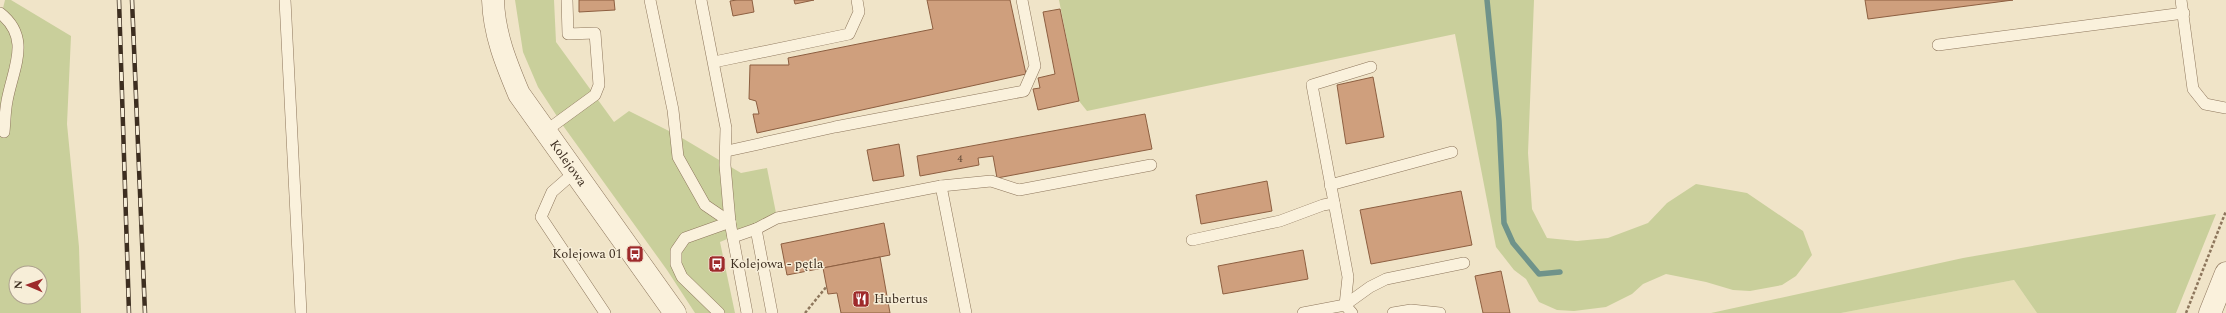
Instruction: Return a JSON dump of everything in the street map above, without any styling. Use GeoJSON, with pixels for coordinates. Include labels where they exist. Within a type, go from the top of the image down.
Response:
{"type":"FeatureCollection","features":[{"type":"Feature","properties":{"kind":"street","name":"Kolejowa"},"geometry":{"type":"LineString","coordinates":[[493,0],[493,22],[502,54],[519,94],[547,130],[675,313]]}},
{"type":"Feature","properties":{"kind":"street"},"geometry":{"type":"LineString","coordinates":[[2210,313],[2226,273]]}},
{"type":"Feature","properties":{"kind":"lane"},"geometry":{"type":"LineString","coordinates":[[285,0],[301,313]]}},
{"type":"Feature","properties":{"kind":"lane"},"geometry":{"type":"LineString","coordinates":[[547,130],[594,95],[599,85],[594,33],[568,34],[567,0]]}},
{"type":"Feature","properties":{"kind":"lane"},"geometry":{"type":"LineString","coordinates":[[650,0],[673,110],[678,157],[705,205],[730,222]]}},
{"type":"Feature","properties":{"kind":"lane"},"geometry":{"type":"LineString","coordinates":[[701,0],[726,128],[727,151],[725,165],[730,222],[747,313]]}},
{"type":"Feature","properties":{"kind":"lane"},"geometry":{"type":"LineString","coordinates":[[714,62],[849,34],[859,12],[856,0]]}},
{"type":"Feature","properties":{"kind":"lane"},"geometry":{"type":"LineString","coordinates":[[727,151],[835,127],[1024,91],[1035,66],[1022,0]]}},
{"type":"Feature","properties":{"kind":"lane"},"geometry":{"type":"LineString","coordinates":[[2181,0],[2184,13],[2193,89],[2205,104],[2226,108]]}},
{"type":"Feature","properties":{"kind":"lane"},"geometry":{"type":"LineString","coordinates":[[0,13],[12,24],[18,37],[18,48],[7,101],[4,132]]}},
{"type":"Feature","properties":{"kind":"lane"},"geometry":{"type":"LineString","coordinates":[[1938,45],[2184,13]]}},
{"type":"Feature","properties":{"kind":"lane"},"geometry":{"type":"LineString","coordinates":[[1349,309],[1348,277],[1312,85],[1371,67]]}},
{"type":"Feature","properties":{"kind":"lane"},"geometry":{"type":"LineString","coordinates":[[1330,184],[1452,152]]}},
{"type":"Feature","properties":{"kind":"lane"},"geometry":{"type":"LineString","coordinates":[[732,237],[756,229],[777,218],[941,186],[991,181],[1018,190],[1151,165]]}},
{"type":"Feature","properties":{"kind":"lane"},"geometry":{"type":"LineString","coordinates":[[576,171],[552,192],[541,217],[605,313]]}},
{"type":"Feature","properties":{"kind":"lane"},"geometry":{"type":"LineString","coordinates":[[941,186],[966,313]]}},
{"type":"Feature","properties":{"kind":"lane"},"geometry":{"type":"LineString","coordinates":[[1192,240],[1280,221],[1323,205],[1334,203]]}},
{"type":"Feature","properties":{"kind":"lane"},"geometry":{"type":"LineString","coordinates":[[719,313],[682,277],[676,264],[676,251],[684,238],[730,222]]}},
{"type":"Feature","properties":{"kind":"lane"},"geometry":{"type":"LineString","coordinates":[[756,229],[772,313]]}},
{"type":"Feature","properties":{"kind":"lane"},"geometry":{"type":"LineString","coordinates":[[1304,313],[1349,309],[1370,287],[1386,279],[1464,263]]}},
{"type":"Feature","properties":{"kind":"lane"},"geometry":{"type":"LineString","coordinates":[[1393,313],[1411,310],[1440,313]]}},
{"type":"Feature","properties":{"kind":"path"},"geometry":{"type":"LineString","coordinates":[[2186,313],[2226,211]]}},
{"type":"Feature","properties":{"kind":"path"},"geometry":{"type":"LineString","coordinates":[[805,313],[827,286]]}},
{"type":"Feature","properties":{"kind":"shaded area"},"geometry":{"type":"Polygon","coordinates":[[[2014,280],[2037,313],[1841,313],[2014,280]]]}},
{"type":"Feature","properties":{"kind":"green space"},"geometry":{"type":"Polygon","coordinates":[[[5,0],[11,0],[71,36],[67,124],[79,247],[81,313],[0,313],[0,20],[5,0]]]}},
{"type":"Feature","properties":{"kind":"green space"},"geometry":{"type":"Polygon","coordinates":[[[515,0],[554,0],[556,42],[614,122],[629,111],[677,135],[741,173],[767,168],[777,218],[720,242],[735,313],[695,313],[667,270],[564,127],[538,87],[523,52],[515,0]]]}},
{"type":"Feature","properties":{"kind":"green space"},"geometry":{"type":"Polygon","coordinates":[[[1059,0],[1534,0],[1528,153],[1532,209],[1547,238],[1577,241],[1608,238],[1648,223],[1667,203],[1696,184],[1747,193],[1803,231],[1812,255],[1796,276],[1782,285],[1750,291],[1733,290],[1706,282],[1666,274],[1643,284],[1632,294],[1606,307],[1574,311],[1557,310],[1539,302],[1526,279],[1514,270],[1496,247],[1455,34],[1087,111],[1079,101],[1059,0]]]}},
{"type":"Feature","properties":{"kind":"green space"},"geometry":{"type":"Polygon","coordinates":[[[2216,214],[2176,313],[2037,313],[2014,280],[1841,313],[1711,313],[1963,258],[2216,214]]]}},
{"type":"Feature","properties":{"kind":"building"},"geometry":{"type":"Polygon","coordinates":[[[579,0],[614,0],[615,10],[579,12],[579,0]]]}},
{"type":"Feature","properties":{"kind":"building"},"geometry":{"type":"Polygon","coordinates":[[[752,0],[754,12],[733,16],[730,1],[752,0]]]}},
{"type":"Feature","properties":{"kind":"building"},"geometry":{"type":"Polygon","coordinates":[[[794,0],[814,0],[795,4],[794,0]]]}},
{"type":"Feature","properties":{"kind":"building"},"geometry":{"type":"Polygon","coordinates":[[[927,0],[1010,0],[1026,74],[757,133],[753,114],[759,114],[756,101],[749,99],[750,65],[789,65],[788,58],[933,29],[927,0]]]}},
{"type":"Feature","properties":{"kind":"building"},"geometry":{"type":"Polygon","coordinates":[[[1865,0],[2013,0],[1868,19],[1865,0]]]}},
{"type":"Feature","properties":{"kind":"building"},"geometry":{"type":"Polygon","coordinates":[[[1060,9],[1079,101],[1038,110],[1033,89],[1040,88],[1038,78],[1055,74],[1043,12],[1060,9]]]}},
{"type":"Feature","properties":{"kind":"building"},"geometry":{"type":"Polygon","coordinates":[[[1373,77],[1384,137],[1346,144],[1337,85],[1373,77]]]}},
{"type":"Feature","properties":{"kind":"building"},"geometry":{"type":"Polygon","coordinates":[[[1145,114],[1152,149],[997,178],[993,156],[978,158],[979,165],[920,176],[917,156],[1145,114]]]}},
{"type":"Feature","properties":{"kind":"building"},"geometry":{"type":"Polygon","coordinates":[[[899,144],[904,176],[873,181],[867,150],[899,144]]]}},
{"type":"Feature","properties":{"kind":"building"},"geometry":{"type":"Polygon","coordinates":[[[1267,181],[1272,211],[1201,224],[1196,195],[1267,181]]]}},
{"type":"Feature","properties":{"kind":"building"},"geometry":{"type":"Polygon","coordinates":[[[1461,191],[1472,245],[1371,264],[1360,210],[1461,191]]]}},
{"type":"Feature","properties":{"kind":"building"},"geometry":{"type":"Polygon","coordinates":[[[884,223],[890,255],[787,275],[781,244],[884,223]]]}},
{"type":"Feature","properties":{"kind":"building"},"geometry":{"type":"Polygon","coordinates":[[[1303,250],[1308,279],[1223,294],[1218,266],[1303,250]]]}},
{"type":"Feature","properties":{"kind":"building"},"geometry":{"type":"Polygon","coordinates":[[[880,257],[890,313],[841,313],[837,293],[828,294],[823,268],[880,257]]]}},
{"type":"Feature","properties":{"kind":"building"},"geometry":{"type":"Polygon","coordinates":[[[1501,271],[1510,313],[1483,313],[1475,276],[1501,271]]]}},
{"type":"Feature","properties":{"kind":"waterway"},"geometry":{"type":"LineString","coordinates":[[1487,0],[1499,121],[1504,223],[1513,243],[1539,274],[1560,272]]}},
{"type":"Feature","properties":{"kind":"railway"},"geometry":{"type":"LineString","coordinates":[[119,0],[129,313]]}},
{"type":"Feature","properties":{"kind":"railway"},"geometry":{"type":"LineString","coordinates":[[132,0],[145,313]]}},
{"type":"Feature","properties":{"kind":"place","name":"Kolejowa 01"},"geometry":{"type":"Point","coordinates":[635,254]}},
{"type":"Feature","properties":{"kind":"place","name":"Kolejowa - pętla"},"geometry":{"type":"Point","coordinates":[717,264]}},
{"type":"Feature","properties":{"kind":"place","name":"Hubertus"},"geometry":{"type":"Point","coordinates":[861,299]}}]}
